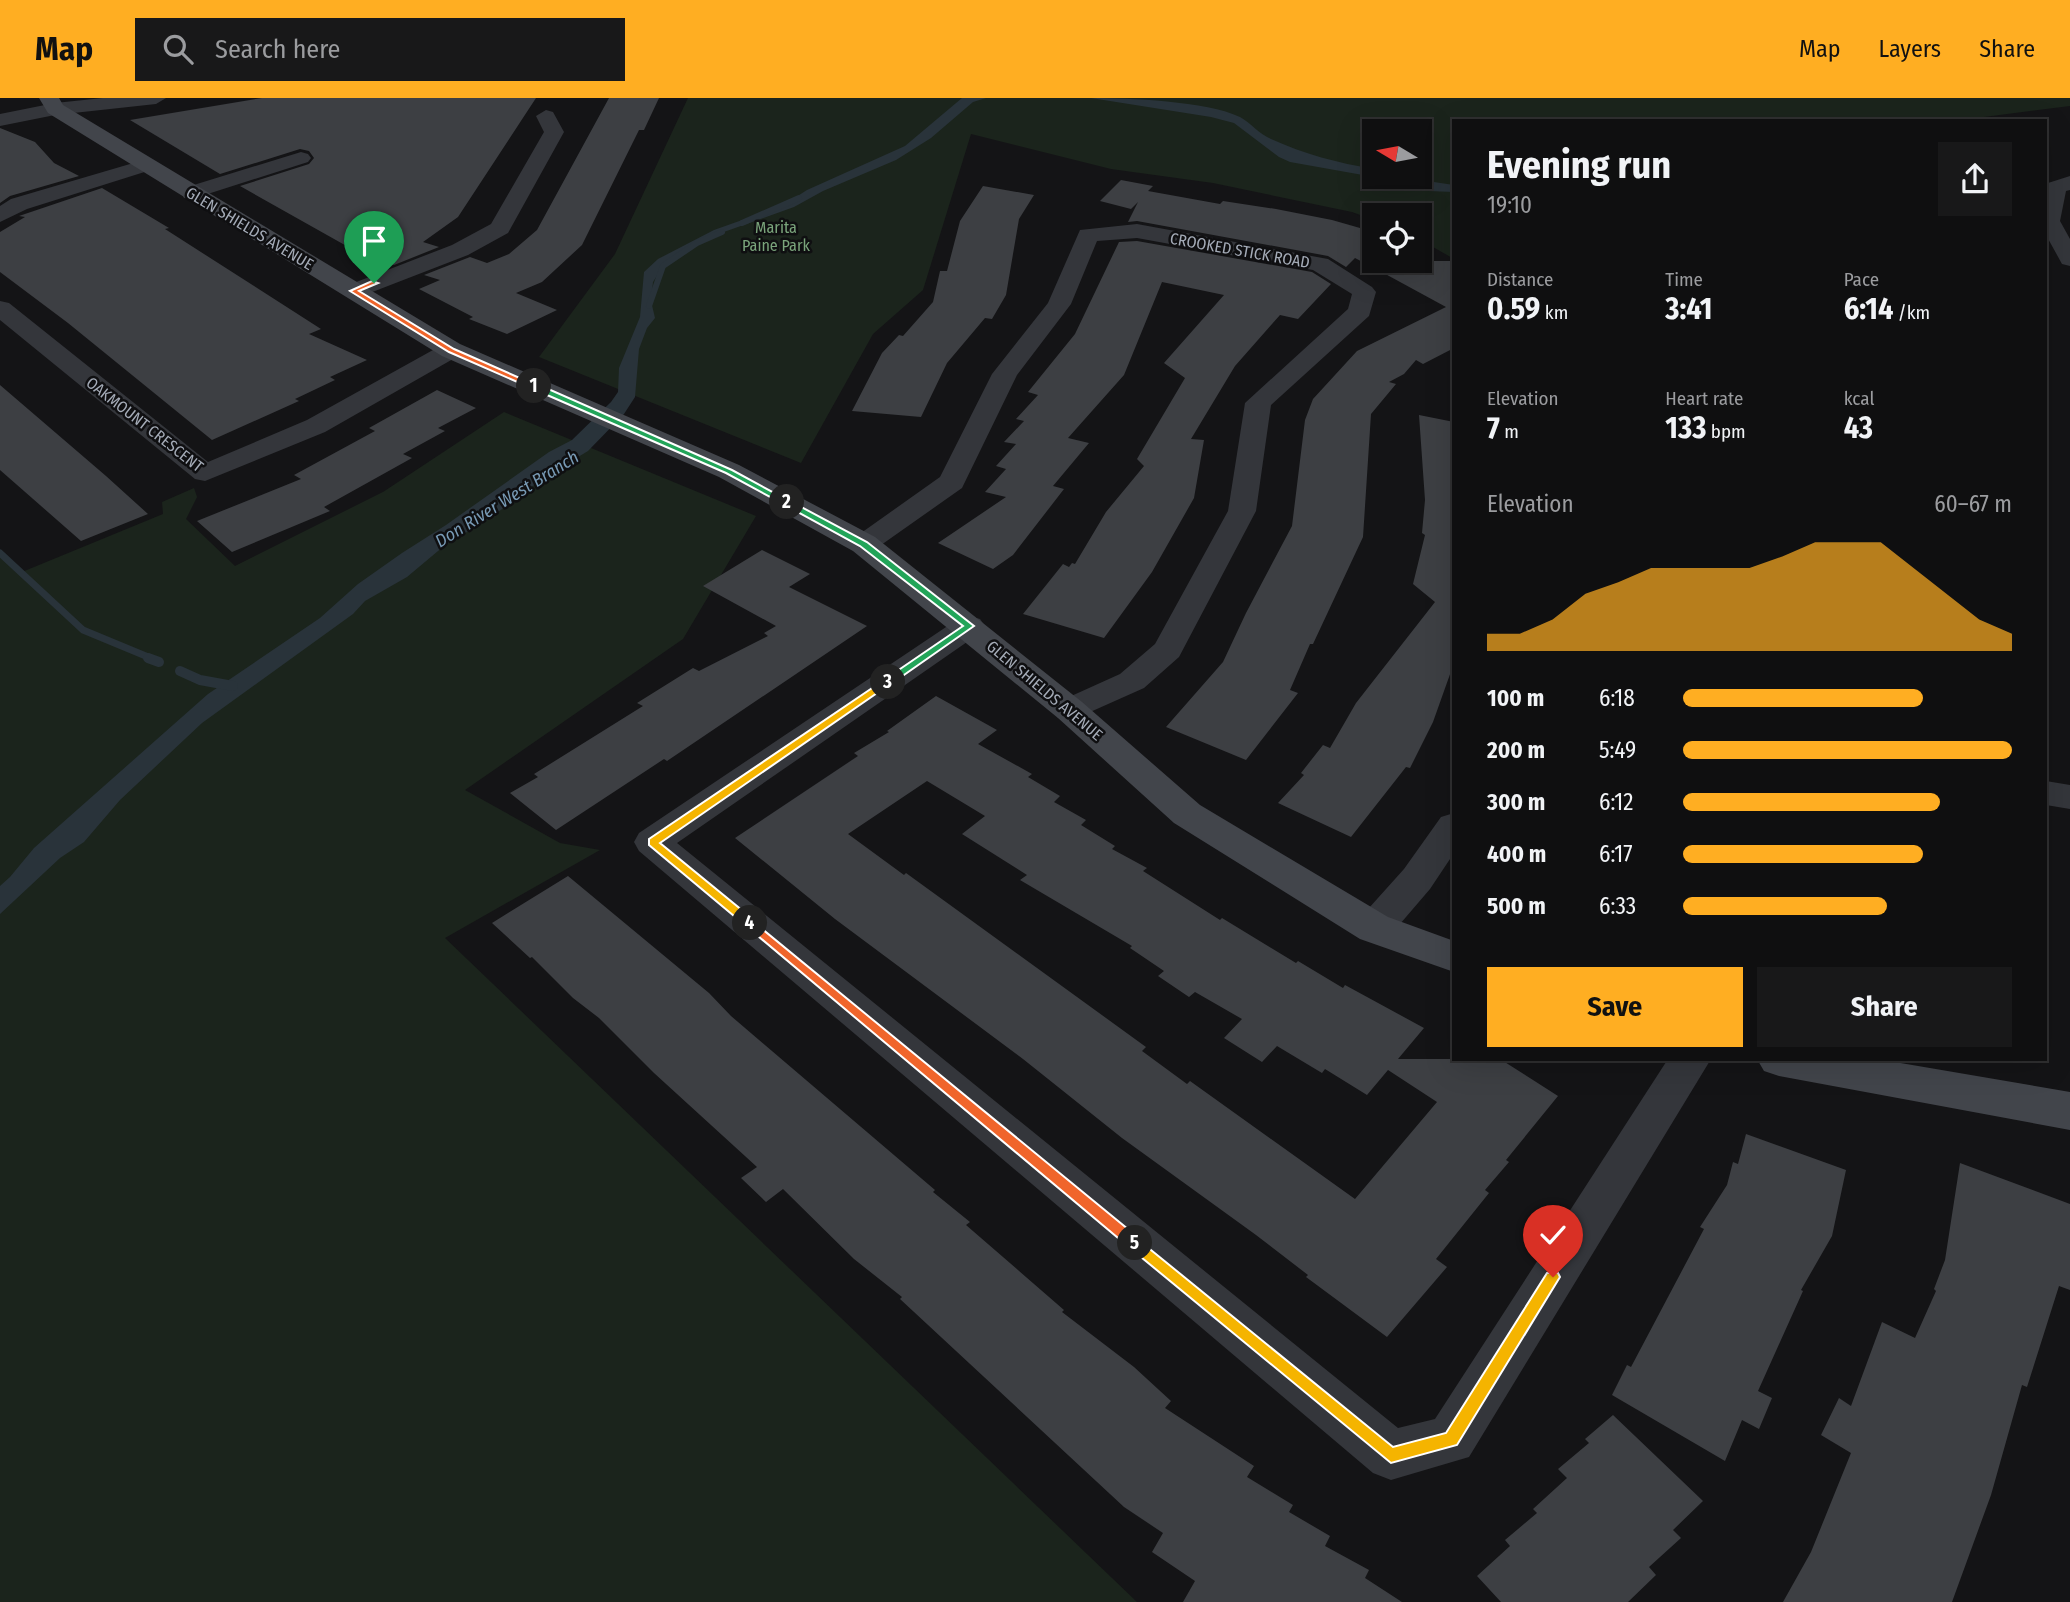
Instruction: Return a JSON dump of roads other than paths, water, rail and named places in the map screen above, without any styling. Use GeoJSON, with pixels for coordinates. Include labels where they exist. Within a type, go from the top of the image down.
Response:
{"type":"FeatureCollection","features":[{"type":"Feature","properties":{"kind":"street"},"geometry":{"type":"LineString","coordinates":[[0,120],[52,103],[156,98]]}},
{"type":"Feature","properties":{"kind":"street","name":"GLEN SHIELDS AVENUE"},"geometry":{"type":"LineString","coordinates":[[52,103],[147,165],[451,350],[729,471],[864,544],[1070,710],[1187,814],[1374,928],[1452,956]]}},
{"type":"Feature","properties":{"kind":"street"},"geometry":{"type":"LineString","coordinates":[[354,291],[460,250],[500,228],[554,132],[546,116]]}},
{"type":"Feature","properties":{"kind":"street"},"geometry":{"type":"LineString","coordinates":[[192,192],[302,158]]}},
{"type":"Feature","properties":{"kind":"street"},"geometry":{"type":"LineString","coordinates":[[0,215],[19,204],[147,165]]}},
{"type":"Feature","properties":{"kind":"street"},"geometry":{"type":"LineString","coordinates":[[2070,182],[2056,188],[2049,221],[2070,259]]}},
{"type":"Feature","properties":{"kind":"street","name":"CROOKED STICK ROAD"},"geometry":{"type":"LineString","coordinates":[[864,544],[952,482],[1005,374],[1059,304],[1088,235],[1137,231],[1320,264],[1364,292],[1360,310],[1258,403],[1241,512],[1168,650],[1132,681],[1070,710]]}},
{"type":"Feature","properties":{"kind":"street","name":"OAKMOUNT CRESCENT"},"geometry":{"type":"LineString","coordinates":[[0,308],[205,474],[316,426],[451,350]]}},
{"type":"Feature","properties":{"kind":"street"},"geometry":{"type":"LineString","coordinates":[[969,626],[653,842],[1391,1455],[1451,1440],[1688,1061]]}},
{"type":"Feature","properties":{"kind":"street"},"geometry":{"type":"LineString","coordinates":[[2047,793],[2070,797]]}},
{"type":"Feature","properties":{"kind":"street"},"geometry":{"type":"LineString","coordinates":[[1374,928],[1417,879],[1452,829]]}},
{"type":"Feature","properties":{"kind":"street"},"geometry":{"type":"LineString","coordinates":[[1790,1061],[2070,1111]]}},
{"type":"Feature","properties":{"kind":"water"},"geometry":{"type":"Polygon","coordinates":[[[962,98],[986,98],[973,102],[931,138],[896,160],[823,191],[794,207],[707,238],[662,268],[653,282],[651,301],[655,318],[647,328],[639,349],[635,397],[624,414],[588,451],[444,546],[407,577],[365,601],[353,614],[202,723],[120,800],[84,842],[60,858],[0,914],[0,886],[34,848],[208,694],[320,618],[358,584],[402,553],[549,452],[572,440],[611,402],[618,392],[619,368],[640,317],[644,272],[658,259],[714,230],[782,206],[807,190],[905,146],[962,98]]]}},
{"type":"Feature","properties":{"kind":"water"},"geometry":{"type":"Polygon","coordinates":[[[1091,98],[1167,102],[1226,112],[1240,117],[1267,137],[1283,144],[1362,167],[1362,175],[1290,162],[1279,157],[1234,123],[1091,98]]]}},
{"type":"Feature","properties":{"kind":"water"},"geometry":{"type":"Polygon","coordinates":[[[1432,182],[1452,185],[1452,192],[1420,189],[1432,189],[1432,182]]]}},
{"type":"Feature","properties":{"kind":"waterway","name":"Don River West Branch"},"geometry":{"type":"LineString","coordinates":[[742,223],[799,198]]}},
{"type":"Feature","properties":{"kind":"waterway","name":"Don River West Branch"},"geometry":{"type":"LineString","coordinates":[[649,306],[663,266],[697,243],[722,232]]}},
{"type":"Feature","properties":{"kind":"waterway"},"geometry":{"type":"LineString","coordinates":[[0,553],[83,630],[153,659]]}},
{"type":"Feature","properties":{"kind":"waterway"},"geometry":{"type":"LineString","coordinates":[[148,658],[159,662]]}},
{"type":"Feature","properties":{"kind":"waterway"},"geometry":{"type":"LineString","coordinates":[[180,671],[200,680],[233,686]]}},
{"type":"Feature","properties":{"kind":"park label","name":"Marita Paine Park"},"geometry":{"type":"Point","coordinates":[776,236]}}]}
